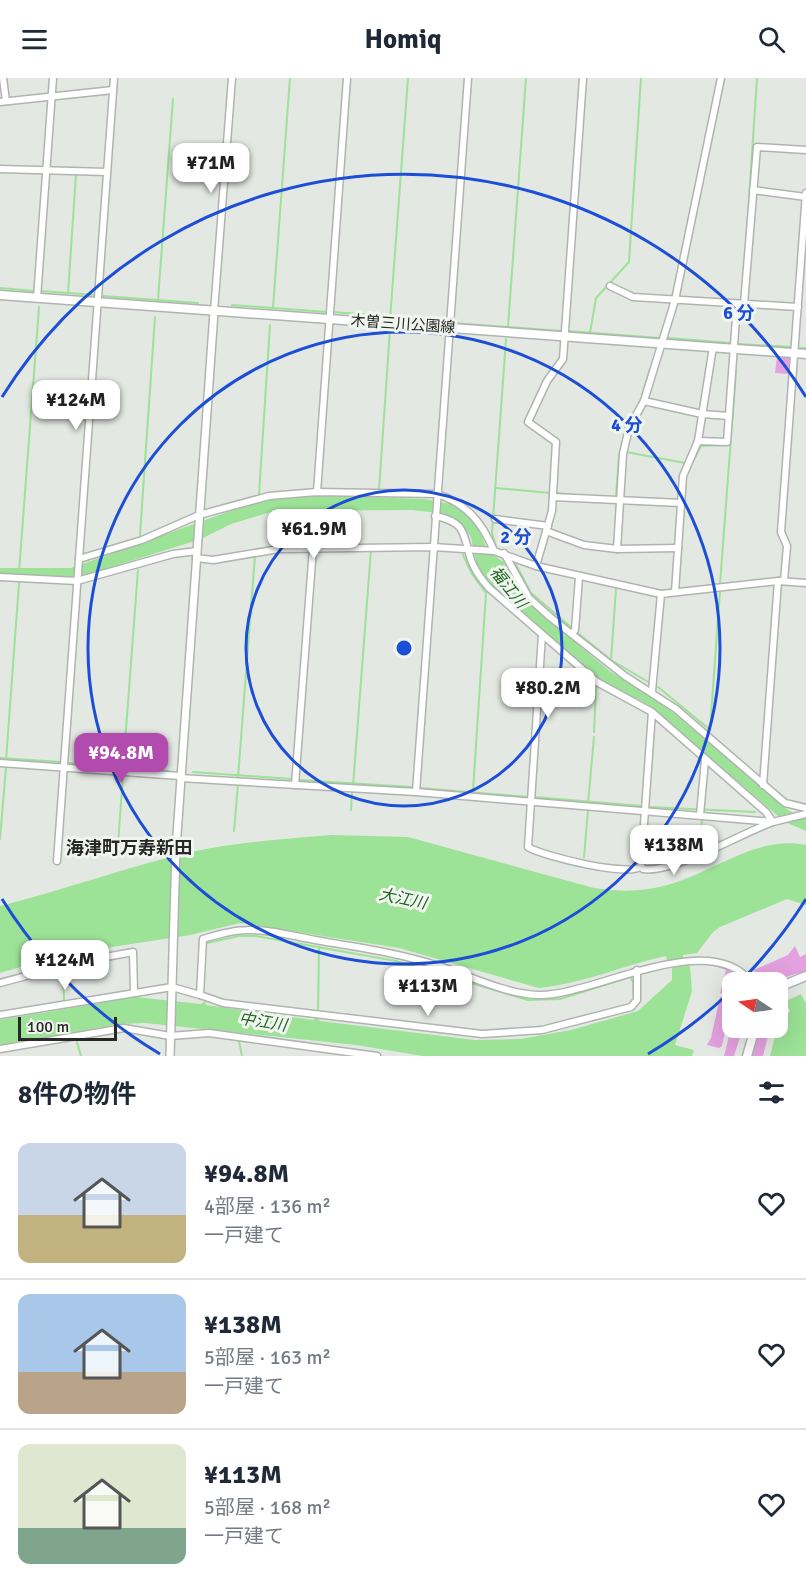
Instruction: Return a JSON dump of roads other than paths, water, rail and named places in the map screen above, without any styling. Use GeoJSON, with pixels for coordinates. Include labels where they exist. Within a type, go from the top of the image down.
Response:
{"type":"FeatureCollection","features":[{"type":"Feature","properties":{"kind":"main road","name":"木曽三川公園線"},"geometry":{"type":"LineString","coordinates":[[0,295],[806,354]]}},
{"type":"Feature","properties":{"kind":"main road"},"geometry":{"type":"LineString","coordinates":[[788,983],[806,976]]}},
{"type":"Feature","properties":{"kind":"main road"},"geometry":{"type":"LineString","coordinates":[[747,1056],[752,1038]]}},
{"type":"Feature","properties":{"kind":"street"},"geometry":{"type":"LineString","coordinates":[[3,78],[3,102],[114,90]]}},
{"type":"Feature","properties":{"kind":"street"},"geometry":{"type":"LineString","coordinates":[[37,298],[53,78]]}},
{"type":"Feature","properties":{"kind":"street"},"geometry":{"type":"LineString","coordinates":[[57,861],[115,78]]}},
{"type":"Feature","properties":{"kind":"street"},"geometry":{"type":"LineString","coordinates":[[170,1056],[180,777],[232,78]]}},
{"type":"Feature","properties":{"kind":"street"},"geometry":{"type":"LineString","coordinates":[[316,492],[347,78]]}},
{"type":"Feature","properties":{"kind":"street"},"geometry":{"type":"LineString","coordinates":[[416,792],[468,78]]}},
{"type":"Feature","properties":{"kind":"street"},"geometry":{"type":"LineString","coordinates":[[536,566],[554,497],[556,442],[528,422],[547,381],[563,359],[584,78]]}},
{"type":"Feature","properties":{"kind":"street"},"geometry":{"type":"LineString","coordinates":[[617,549],[623,454],[629,428],[644,401],[675,300],[721,78]]}},
{"type":"Feature","properties":{"kind":"street"},"geometry":{"type":"LineString","coordinates":[[744,304],[757,147],[806,150]]}},
{"type":"Feature","properties":{"kind":"street"},"geometry":{"type":"LineString","coordinates":[[0,169],[107,172]]}},
{"type":"Feature","properties":{"kind":"street"},"geometry":{"type":"LineString","coordinates":[[753,190],[806,195],[804,260],[798,308],[782,531],[787,546],[781,581],[763,785]]}},
{"type":"Feature","properties":{"kind":"street"},"geometry":{"type":"LineString","coordinates":[[610,286],[633,297],[798,308]]}},
{"type":"Feature","properties":{"kind":"street"},"geometry":{"type":"LineString","coordinates":[[698,441],[727,442],[737,304]]}},
{"type":"Feature","properties":{"kind":"street"},"geometry":{"type":"LineString","coordinates":[[675,592],[685,468],[698,441],[713,346]]}},
{"type":"Feature","properties":{"kind":"street"},"geometry":{"type":"LineString","coordinates":[[644,401],[702,414],[729,416]]}},
{"type":"Feature","properties":{"kind":"street"},"geometry":{"type":"LineString","coordinates":[[79,561],[142,540],[199,517],[269,496],[316,492],[437,495],[457,502],[476,517],[494,551]]}},
{"type":"Feature","properties":{"kind":"street"},"geometry":{"type":"LineString","coordinates":[[554,497],[681,503]]}},
{"type":"Feature","properties":{"kind":"street"},"geometry":{"type":"LineString","coordinates":[[436,515],[457,524],[467,538],[477,573],[489,588],[597,682],[652,712],[776,821]]}},
{"type":"Feature","properties":{"kind":"street"},"geometry":{"type":"LineString","coordinates":[[495,519],[547,528],[584,545],[617,549],[678,548]]}},
{"type":"Feature","properties":{"kind":"street"},"geometry":{"type":"LineString","coordinates":[[0,577],[77,579],[173,554],[196,555],[213,560],[279,549],[433,547],[504,553],[536,566],[661,594],[781,581],[806,583]]}},
{"type":"Feature","properties":{"kind":"street"},"geometry":{"type":"LineString","coordinates":[[295,785],[313,548]]}},
{"type":"Feature","properties":{"kind":"street"},"geometry":{"type":"LineString","coordinates":[[504,553],[529,598],[625,676],[652,691],[785,803],[806,808]]}},
{"type":"Feature","properties":{"kind":"street"},"geometry":{"type":"LineString","coordinates":[[572,634],[575,630],[579,577]]}},
{"type":"Feature","properties":{"kind":"street"},"geometry":{"type":"LineString","coordinates":[[652,691],[661,594]]}},
{"type":"Feature","properties":{"kind":"street"},"geometry":{"type":"LineString","coordinates":[[542,635],[527,843],[532,850],[614,870],[633,871],[640,866],[652,712]]}},
{"type":"Feature","properties":{"kind":"street"},"geometry":{"type":"LineString","coordinates":[[700,812],[705,760]]}},
{"type":"Feature","properties":{"kind":"street"},"geometry":{"type":"LineString","coordinates":[[0,763],[645,810],[700,812],[776,821]]}},
{"type":"Feature","properties":{"kind":"street"},"geometry":{"type":"LineString","coordinates":[[640,866],[650,870],[664,867],[776,821],[806,814]]}},
{"type":"Feature","properties":{"kind":"street"},"geometry":{"type":"LineString","coordinates":[[200,995],[203,939],[247,930],[355,947],[436,965],[519,992],[538,995],[566,991],[637,970],[669,965],[706,962],[731,966],[743,972]]}},
{"type":"Feature","properties":{"kind":"street"},"geometry":{"type":"LineString","coordinates":[[0,984],[78,962],[134,952],[134,993]]}},
{"type":"Feature","properties":{"kind":"street"},"geometry":{"type":"LineString","coordinates":[[0,1015],[134,993],[172,990],[200,995],[224,1003],[433,1030],[482,1034],[519,1032],[572,1024],[631,1007],[638,1000],[637,970]]}},
{"type":"Feature","properties":{"kind":"street"},"geometry":{"type":"LineString","coordinates":[[0,1049],[124,1028],[170,1034],[209,1033],[322,1052],[377,1056]]}},
{"type":"Feature","properties":{"kind":"water","name":"福江川"},"geometry":{"type":"Polygon","coordinates":[[[295,495],[424,499],[456,505],[476,521],[488,552],[504,562],[518,590],[529,604],[611,672],[651,694],[788,810],[806,819],[806,831],[785,822],[649,705],[601,680],[488,584],[476,562],[471,537],[462,524],[446,514],[412,510],[274,511],[231,524],[201,539],[83,576],[69,578],[0,574],[0,568],[71,568],[236,509],[274,498],[295,495]]]}},
{"type":"Feature","properties":{"kind":"water","name":"大江川"},"geometry":{"type":"Polygon","coordinates":[[[332,835],[408,837],[594,888],[623,891],[652,889],[671,884],[737,856],[771,845],[788,843],[806,845],[806,905],[787,899],[720,927],[713,932],[697,953],[683,955],[683,959],[667,961],[666,956],[571,983],[539,988],[399,948],[240,923],[190,935],[60,955],[0,973],[0,906],[191,852],[243,843],[332,835]]]}},
{"type":"Feature","properties":{"kind":"water","name":"中江川"},"geometry":{"type":"Polygon","coordinates":[[[690,966],[692,991],[675,1045],[694,1050],[692,1056],[423,1056],[356,1045],[145,1023],[120,1024],[0,1045],[0,1020],[136,997],[201,1004],[205,1001],[206,1005],[313,1020],[317,1017],[320,1021],[475,1040],[520,1039],[571,1030],[638,1011],[672,980],[672,967],[690,966]]]}},
{"type":"Feature","properties":{"kind":"water"},"geometry":{"type":"Polygon","coordinates":[[[801,994],[806,1004],[806,1056],[770,1056],[775,1038],[788,1038],[788,1013],[790,1011],[788,1000],[801,994]]]}},
{"type":"Feature","properties":{"kind":"waterway"},"geometry":{"type":"LineString","coordinates":[[273,308],[290,78]]}},
{"type":"Feature","properties":{"kind":"waterway"},"geometry":{"type":"LineString","coordinates":[[390,320],[408,78]]}},
{"type":"Feature","properties":{"kind":"waterway"},"geometry":{"type":"LineString","coordinates":[[508,327],[526,78]]}},
{"type":"Feature","properties":{"kind":"waterway"},"geometry":{"type":"LineString","coordinates":[[590,333],[596,298],[629,262],[641,78]]}},
{"type":"Feature","properties":{"kind":"waterway"},"geometry":{"type":"LineString","coordinates":[[745,260],[757,78]]}},
{"type":"Feature","properties":{"kind":"waterway"},"geometry":{"type":"LineString","coordinates":[[158,300],[173,99]]}},
{"type":"Feature","properties":{"kind":"waterway"},"geometry":{"type":"LineString","coordinates":[[68,293],[76,174]]}},
{"type":"Feature","properties":{"kind":"waterway"},"geometry":{"type":"LineString","coordinates":[[0,288],[35,291]]}},
{"type":"Feature","properties":{"kind":"waterway"},"geometry":{"type":"LineString","coordinates":[[41,291],[96,295]]}},
{"type":"Feature","properties":{"kind":"waterway"},"geometry":{"type":"LineString","coordinates":[[103,296],[198,303]]}},
{"type":"Feature","properties":{"kind":"waterway"},"geometry":{"type":"LineString","coordinates":[[232,305],[327,312]]}},
{"type":"Feature","properties":{"kind":"waterway"},"geometry":{"type":"LineString","coordinates":[[19,572],[39,307]]}},
{"type":"Feature","properties":{"kind":"waterway"},"geometry":{"type":"LineString","coordinates":[[333,312],[385,316]]}},
{"type":"Feature","properties":{"kind":"waterway"},"geometry":{"type":"LineString","coordinates":[[140,535],[155,317]]}},
{"type":"Feature","properties":{"kind":"waterway"},"geometry":{"type":"LineString","coordinates":[[388,317],[446,322]]}},
{"type":"Feature","properties":{"kind":"waterway"},"geometry":{"type":"LineString","coordinates":[[453,323],[562,331]]}},
{"type":"Feature","properties":{"kind":"waterway"},"geometry":{"type":"LineString","coordinates":[[259,494],[270,325]]}},
{"type":"Feature","properties":{"kind":"waterway"},"geometry":{"type":"LineString","coordinates":[[379,490],[390,329]]}},
{"type":"Feature","properties":{"kind":"waterway"},"geometry":{"type":"LineString","coordinates":[[568,331],[660,338]]}},
{"type":"Feature","properties":{"kind":"waterway"},"geometry":{"type":"LineString","coordinates":[[668,338],[731,343]]}},
{"type":"Feature","properties":{"kind":"waterway"},"geometry":{"type":"LineString","coordinates":[[496,547],[492,533],[506,339]]}},
{"type":"Feature","properties":{"kind":"waterway"},"geometry":{"type":"LineString","coordinates":[[739,344],[792,347]]}},
{"type":"Feature","properties":{"kind":"waterway"},"geometry":{"type":"LineString","coordinates":[[798,348],[806,348]]}},
{"type":"Feature","properties":{"kind":"waterway"},"geometry":{"type":"LineString","coordinates":[[642,395],[650,369]]}},
{"type":"Feature","properties":{"kind":"waterway"},"geometry":{"type":"LineString","coordinates":[[720,584],[736,371]]}},
{"type":"Feature","properties":{"kind":"waterway"},"geometry":{"type":"LineString","coordinates":[[631,418],[640,402]]}},
{"type":"Feature","properties":{"kind":"waterway"},"geometry":{"type":"LineString","coordinates":[[613,498],[616,496],[619,455],[626,429]]}},
{"type":"Feature","properties":{"kind":"waterway"},"geometry":{"type":"LineString","coordinates":[[692,463],[701,446],[729,445]]}},
{"type":"Feature","properties":{"kind":"waterway"},"geometry":{"type":"LineString","coordinates":[[626,452],[685,463]]}},
{"type":"Feature","properties":{"kind":"waterway"},"geometry":{"type":"LineString","coordinates":[[496,488],[550,493]]}},
{"type":"Feature","properties":{"kind":"waterway"},"geometry":{"type":"LineString","coordinates":[[556,493],[586,496]]}},
{"type":"Feature","properties":{"kind":"waterway"},"geometry":{"type":"LineString","coordinates":[[353,786],[371,550]]}},
{"type":"Feature","properties":{"kind":"waterway"},"geometry":{"type":"LineString","coordinates":[[238,778],[255,555]]}},
{"type":"Feature","properties":{"kind":"waterway"},"geometry":{"type":"LineString","coordinates":[[463,555],[472,574],[486,593],[473,791]]}},
{"type":"Feature","properties":{"kind":"waterway","name":"福江川"},"geometry":{"type":"LineString","coordinates":[[513,559],[531,593],[573,629]]}},
{"type":"Feature","properties":{"kind":"waterway"},"geometry":{"type":"LineString","coordinates":[[123,769],[138,570]]}},
{"type":"Feature","properties":{"kind":"waterway"},"geometry":{"type":"LineString","coordinates":[[6,761],[19,583]]}},
{"type":"Feature","properties":{"kind":"waterway"},"geometry":{"type":"LineString","coordinates":[[611,660],[616,589]]}},
{"type":"Feature","properties":{"kind":"waterway"},"geometry":{"type":"LineString","coordinates":[[710,730],[720,591]]}},
{"type":"Feature","properties":{"kind":"waterway"},"geometry":{"type":"LineString","coordinates":[[579,634],[611,660],[650,683]]}},
{"type":"Feature","properties":{"kind":"waterway"},"geometry":{"type":"LineString","coordinates":[[594,732],[596,687]]}},
{"type":"Feature","properties":{"kind":"waterway"},"geometry":{"type":"LineString","coordinates":[[658,687],[709,729]]}},
{"type":"Feature","properties":{"kind":"waterway"},"geometry":{"type":"LineString","coordinates":[[588,804],[594,737]]}},
{"type":"Feature","properties":{"kind":"waterway"},"geometry":{"type":"LineString","coordinates":[[0,758],[61,762]]}},
{"type":"Feature","properties":{"kind":"waterway"},"geometry":{"type":"LineString","coordinates":[[68,763],[168,771]]}},
{"type":"Feature","properties":{"kind":"waterway"},"geometry":{"type":"LineString","coordinates":[[0,839],[6,767]]}},
{"type":"Feature","properties":{"kind":"waterway"},"geometry":{"type":"LineString","coordinates":[[193,772],[292,779]]}},
{"type":"Feature","properties":{"kind":"waterway"},"geometry":{"type":"LineString","coordinates":[[118,845],[123,775]]}},
{"type":"Feature","properties":{"kind":"waterway"},"geometry":{"type":"LineString","coordinates":[[299,780],[412,787]]}},
{"type":"Feature","properties":{"kind":"waterway"},"geometry":{"type":"LineString","coordinates":[[234,831],[238,784]]}},
{"type":"Feature","properties":{"kind":"waterway"},"geometry":{"type":"LineString","coordinates":[[420,788],[528,797]]}},
{"type":"Feature","properties":{"kind":"waterway"},"geometry":{"type":"LineString","coordinates":[[351,810],[352,792]]}},
{"type":"Feature","properties":{"kind":"waterway"},"geometry":{"type":"LineString","coordinates":[[534,797],[642,806]]}},
{"type":"Feature","properties":{"kind":"waterway"},"geometry":{"type":"LineString","coordinates":[[649,807],[755,812]]}},
{"type":"Feature","properties":{"kind":"waterway"},"geometry":{"type":"LineString","coordinates":[[584,857],[588,810]]}},
{"type":"Feature","properties":{"kind":"waterway"},"geometry":{"type":"LineString","coordinates":[[700,846],[702,819]]}},
{"type":"Feature","properties":{"kind":"waterway"},"geometry":{"type":"LineString","coordinates":[[207,943],[239,936],[256,936],[396,961],[528,1000],[560,999],[630,977],[633,982],[634,999]]}},
{"type":"Feature","properties":{"kind":"waterway"},"geometry":{"type":"LineString","coordinates":[[318,1011],[319,947]]}},
{"type":"Feature","properties":{"kind":"waterway"},"geometry":{"type":"LineString","coordinates":[[63,969],[64,1000]]}},
{"type":"Feature","properties":{"kind":"waterway"},"geometry":{"type":"LineString","coordinates":[[76,1039],[81,1056]]}},
{"type":"Feature","properties":{"kind":"waterway"},"geometry":{"type":"LineString","coordinates":[[239,1041],[242,1056]]}},
{"type":"Feature","properties":{"kind":"district","name":"海津町万寿新田"},"geometry":{"type":"Point","coordinates":[129,848]}}]}
